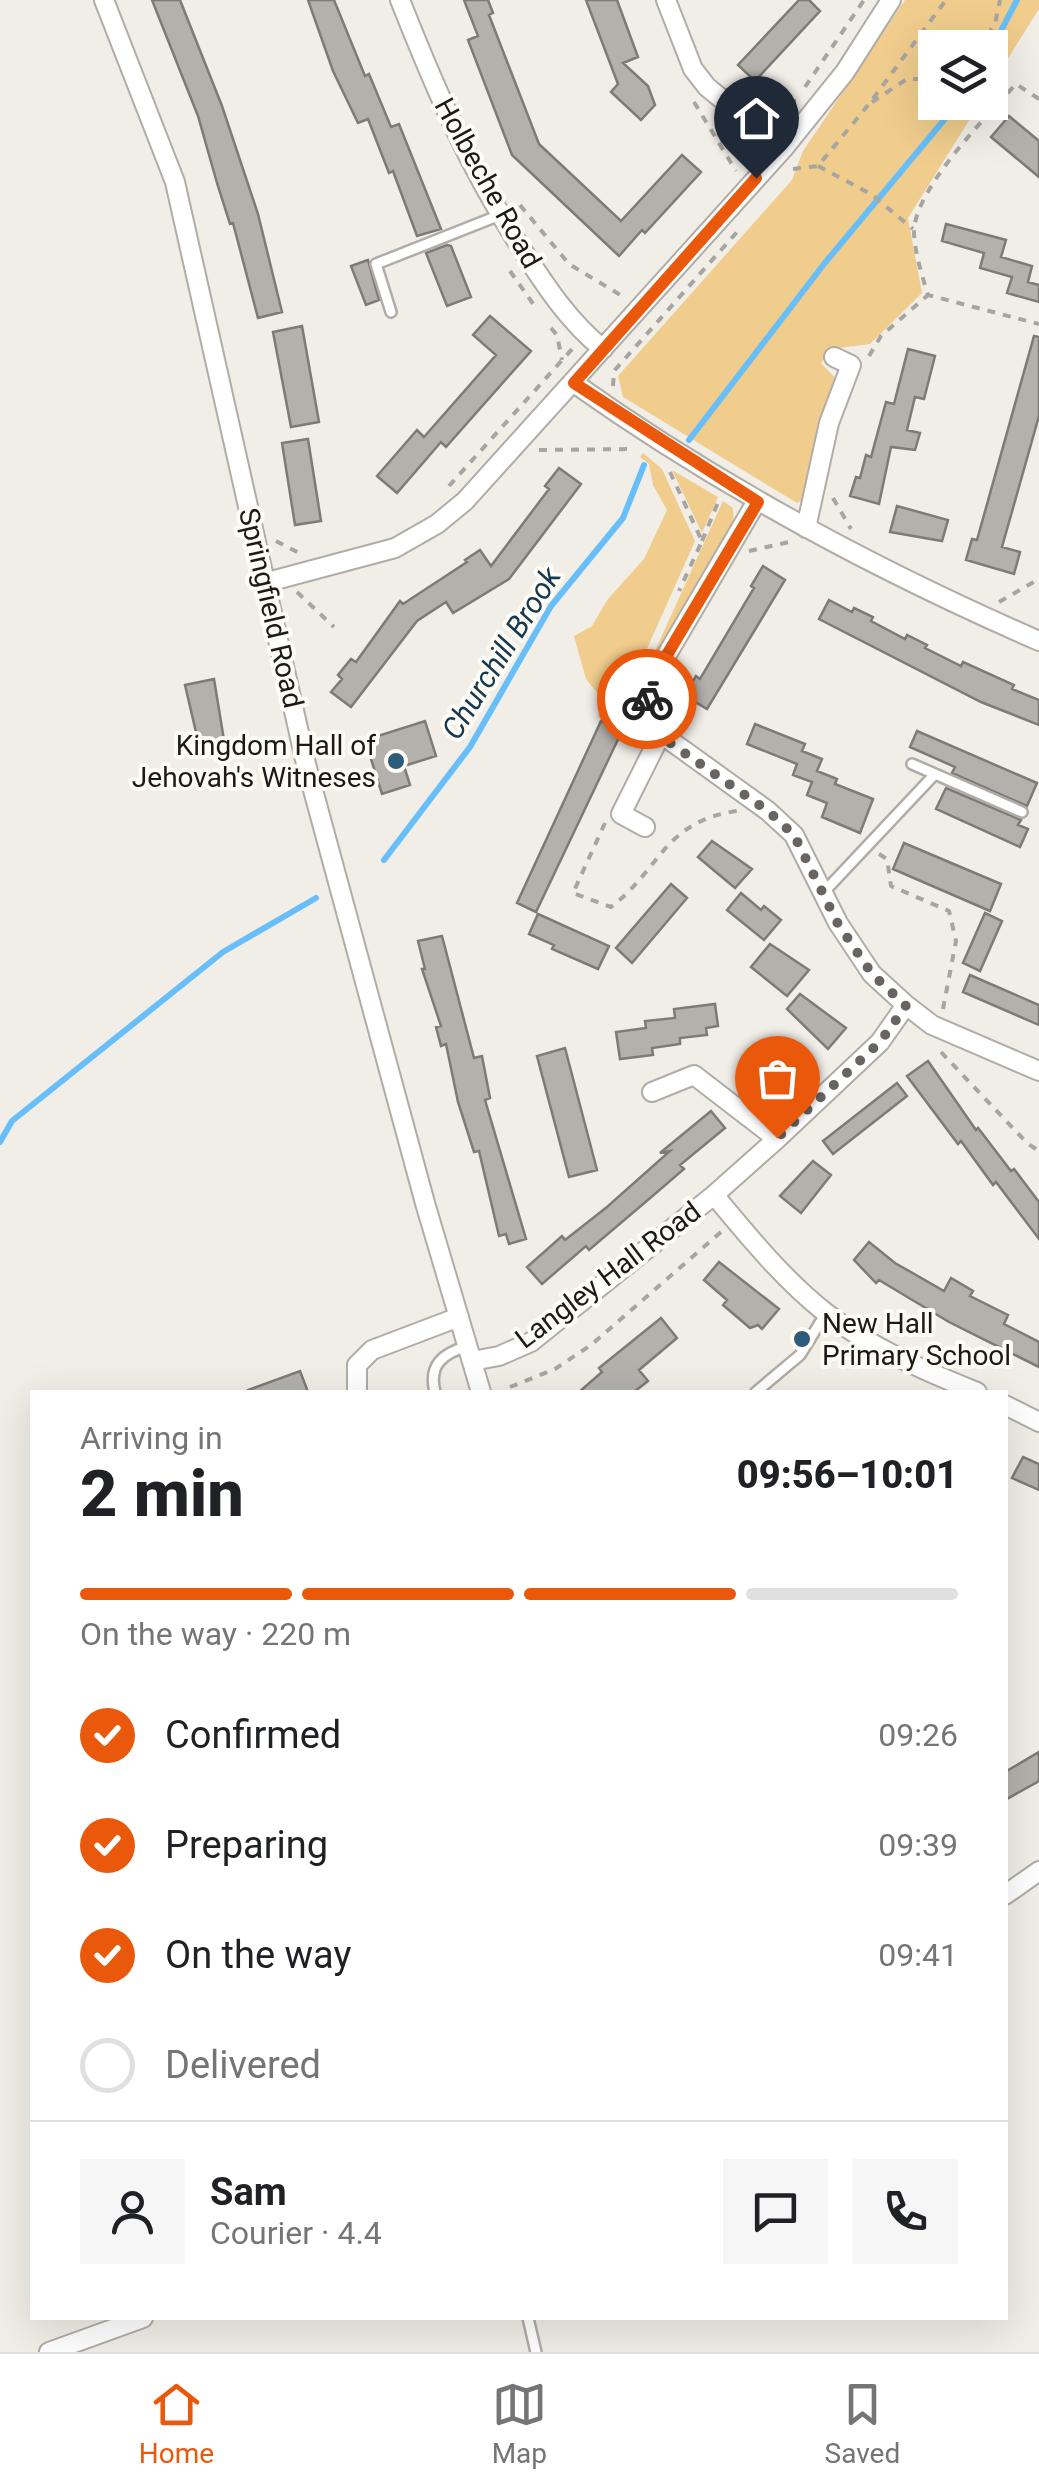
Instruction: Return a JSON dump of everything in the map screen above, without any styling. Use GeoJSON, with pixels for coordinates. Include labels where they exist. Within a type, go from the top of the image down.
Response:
{"type":"FeatureCollection","features":[{"type":"Feature","properties":{"kind":"street","name":"Springfield Road"},"geometry":{"type":"LineString","coordinates":[[104,0],[175,182],[274,580],[306,764],[415,1168],[480,1390]]}},
{"type":"Feature","properties":{"kind":"street","name":"Holbeche Road"},"geometry":{"type":"LineString","coordinates":[[400,0],[466,156],[538,274],[586,335],[603,349]]}},
{"type":"Feature","properties":{"kind":"street"},"geometry":{"type":"LineString","coordinates":[[666,0],[693,70],[783,149]]}},
{"type":"Feature","properties":{"kind":"street"},"geometry":{"type":"LineString","coordinates":[[274,580],[369,557],[408,542],[465,501],[783,149],[845,72],[890,0]]}},
{"type":"Feature","properties":{"kind":"street"},"geometry":{"type":"LineString","coordinates":[[813,532],[818,472],[843,361]]}},
{"type":"Feature","properties":{"kind":"street"},"geometry":{"type":"LineString","coordinates":[[574,383],[646,442],[922,590],[1039,641]]}},
{"type":"Feature","properties":{"kind":"street"},"geometry":{"type":"LineString","coordinates":[[758,502],[649,685],[645,712],[650,726],[768,811],[794,835],[838,924],[872,974],[906,1006],[940,1028],[1039,1071]]}},
{"type":"Feature","properties":{"kind":"street"},"geometry":{"type":"LineString","coordinates":[[645,826],[620,814],[660,736]]}},
{"type":"Feature","properties":{"kind":"street","name":"Langley Hall Road"},"geometry":{"type":"LineString","coordinates":[[470,1353],[499,1356],[531,1342],[777,1138],[880,1042],[906,1006]]}},
{"type":"Feature","properties":{"kind":"street"},"geometry":{"type":"LineString","coordinates":[[652,1092],[694,1075],[777,1138]]}},
{"type":"Feature","properties":{"kind":"street"},"geometry":{"type":"LineString","coordinates":[[714,1194],[785,1276],[826,1313],[918,1368],[972,1390]]}},
{"type":"Feature","properties":{"kind":"street"},"geometry":{"type":"LineString","coordinates":[[357,1390],[358,1364],[372,1350],[459,1317]]}},
{"type":"Feature","properties":{"kind":"street"},"geometry":{"type":"LineString","coordinates":[[1008,1407],[1039,1422]]}},
{"type":"Feature","properties":{"kind":"street"},"geometry":{"type":"LineString","coordinates":[[1008,1893],[1039,1871]]}},
{"type":"Feature","properties":{"kind":"street"},"geometry":{"type":"LineString","coordinates":[[49,2352],[137,2320]]}},
{"type":"Feature","properties":{"kind":"lane"},"geometry":{"type":"LineString","coordinates":[[391,312],[376,264],[500,214]]}},
{"type":"Feature","properties":{"kind":"lane"},"geometry":{"type":"LineString","coordinates":[[912,764],[1022,812]]}},
{"type":"Feature","properties":{"kind":"lane"},"geometry":{"type":"LineString","coordinates":[[823,893],[935,774]]}},
{"type":"Feature","properties":{"kind":"lane"},"geometry":{"type":"LineString","coordinates":[[758,1390],[800,1355],[826,1313]]}},
{"type":"Feature","properties":{"kind":"lane"},"geometry":{"type":"LineString","coordinates":[[436,1390],[432,1375],[440,1360],[449,1352],[470,1353]]}},
{"type":"Feature","properties":{"kind":"lane"},"geometry":{"type":"LineString","coordinates":[[528,2320],[536,2352]]}},
{"type":"Feature","properties":{"kind":"path"},"geometry":{"type":"LineString","coordinates":[[805,87],[864,0]]}},
{"type":"Feature","properties":{"kind":"path"},"geometry":{"type":"LineString","coordinates":[[818,166],[946,0]]}},
{"type":"Feature","properties":{"kind":"path"},"geometry":{"type":"LineString","coordinates":[[991,30],[1000,0]]}},
{"type":"Feature","properties":{"kind":"path"},"geometry":{"type":"LineString","coordinates":[[869,104],[907,78],[918,78]]}},
{"type":"Feature","properties":{"kind":"path"},"geometry":{"type":"LineString","coordinates":[[928,295],[914,229],[922,203],[954,153],[1016,84],[1039,98]]}},
{"type":"Feature","properties":{"kind":"path"},"geometry":{"type":"LineString","coordinates":[[736,172],[796,101],[748,101],[762,112]]}},
{"type":"Feature","properties":{"kind":"path"},"geometry":{"type":"LineString","coordinates":[[782,182],[794,168],[818,166],[871,194],[914,229]]}},
{"type":"Feature","properties":{"kind":"path"},"geometry":{"type":"LineString","coordinates":[[513,196],[570,264],[622,296]]}},
{"type":"Feature","properties":{"kind":"path"},"geometry":{"type":"LineString","coordinates":[[613,398],[614,371],[743,226]]}},
{"type":"Feature","properties":{"kind":"path"},"geometry":{"type":"LineString","coordinates":[[928,295],[1039,324]]}},
{"type":"Feature","properties":{"kind":"path"},"geometry":{"type":"LineString","coordinates":[[843,361],[861,370],[881,336],[928,295]]}},
{"type":"Feature","properties":{"kind":"path"},"geometry":{"type":"LineString","coordinates":[[439,498],[586,335]]}},
{"type":"Feature","properties":{"kind":"path"},"geometry":{"type":"LineString","coordinates":[[514,450],[646,442]]}},
{"type":"Feature","properties":{"kind":"path"},"geometry":{"type":"LineString","coordinates":[[669,469],[702,541]]}},
{"type":"Feature","properties":{"kind":"path"},"geometry":{"type":"LineString","coordinates":[[818,472],[854,532]]}},
{"type":"Feature","properties":{"kind":"path"},"geometry":{"type":"LineString","coordinates":[[672,606],[726,482]]}},
{"type":"Feature","properties":{"kind":"path"},"geometry":{"type":"LineString","coordinates":[[725,557],[813,532]]}},
{"type":"Feature","properties":{"kind":"path"},"geometry":{"type":"LineString","coordinates":[[270,539],[300,554]]}},
{"type":"Feature","properties":{"kind":"path"},"geometry":{"type":"LineString","coordinates":[[978,614],[1039,578]]}},
{"type":"Feature","properties":{"kind":"path"},"geometry":{"type":"LineString","coordinates":[[274,580],[334,627]]}},
{"type":"Feature","properties":{"kind":"path"},"geometry":{"type":"LineString","coordinates":[[867,846],[887,858],[890,886],[949,912],[956,941],[937,1047],[1039,1152]]}},
{"type":"Feature","properties":{"kind":"path"},"geometry":{"type":"LineString","coordinates":[[510,1387],[555,1369],[590,1346],[734,1220]]}},
{"type":"Feature","properties":{"kind":"shaded area"},"geometry":{"type":"Polygon","coordinates":[[[905,0],[1039,0],[1039,9],[1008,58],[1008,30],[918,30],[918,120],[969,120],[908,218],[922,293],[870,344],[831,349],[821,363],[837,380],[817,434],[806,498],[797,503],[623,397],[618,376],[792,180],[803,151],[905,0]]]}},
{"type":"Feature","properties":{"kind":"shaded area"},"geometry":{"type":"Polygon","coordinates":[[[643,453],[662,469],[695,541],[630,687],[628,705],[636,734],[598,717],[603,700],[586,679],[574,636],[592,626],[608,599],[644,559],[667,510],[653,485],[649,464],[640,457],[643,453]]]}},
{"type":"Feature","properties":{"kind":"shaded area"},"geometry":{"type":"Polygon","coordinates":[[[672,470],[718,497],[702,533],[672,470]]]}},
{"type":"Feature","properties":{"kind":"shaded area"},"geometry":{"type":"Polygon","coordinates":[[[723,501],[733,508],[734,527],[656,655],[654,653],[723,501]]]}},
{"type":"Feature","properties":{"kind":"building"},"geometry":{"type":"Polygon","coordinates":[[[152,0],[180,0],[222,106],[258,214],[282,312],[258,318],[233,223],[230,224],[198,116],[152,0]]]}},
{"type":"Feature","properties":{"kind":"building"},"geometry":{"type":"Polygon","coordinates":[[[308,0],[334,0],[391,127],[399,124],[441,229],[417,236],[368,119],[358,123],[333,71],[308,0]]]}},
{"type":"Feature","properties":{"kind":"building"},"geometry":{"type":"Polygon","coordinates":[[[464,0],[488,0],[493,13],[489,15],[539,144],[621,221],[682,155],[701,172],[619,256],[512,155],[468,40],[478,36],[464,0]]]}},
{"type":"Feature","properties":{"kind":"building"},"geometry":{"type":"Polygon","coordinates":[[[586,0],[617,0],[638,57],[623,63],[648,86],[655,105],[641,120],[611,92],[618,84],[586,0]]]}},
{"type":"Feature","properties":{"kind":"building"},"geometry":{"type":"Polygon","coordinates":[[[799,0],[809,0],[820,11],[755,81],[738,65],[799,0]]]}},
{"type":"Feature","properties":{"kind":"building"},"geometry":{"type":"Polygon","coordinates":[[[1008,117],[1039,141],[1039,177],[991,137],[1008,117]]]}},
{"type":"Feature","properties":{"kind":"building"},"geometry":{"type":"Polygon","coordinates":[[[946,224],[1006,240],[1001,257],[1032,266],[1028,282],[1039,285],[1039,302],[1007,293],[1012,277],[980,268],[984,253],[942,241],[946,224]]]}},
{"type":"Feature","properties":{"kind":"building"},"geometry":{"type":"Polygon","coordinates":[[[451,246],[471,297],[447,306],[426,253],[451,246]]]}},
{"type":"Feature","properties":{"kind":"building"},"geometry":{"type":"Polygon","coordinates":[[[368,260],[379,300],[366,305],[351,266],[368,260]]]}},
{"type":"Feature","properties":{"kind":"building"},"geometry":{"type":"Polygon","coordinates":[[[490,316],[531,351],[446,447],[441,442],[397,493],[377,476],[417,430],[424,437],[496,355],[473,335],[490,316]]]}},
{"type":"Feature","properties":{"kind":"building"},"geometry":{"type":"Polygon","coordinates":[[[302,326],[319,422],[291,427],[273,332],[302,326]]]}},
{"type":"Feature","properties":{"kind":"building"},"geometry":{"type":"Polygon","coordinates":[[[1034,336],[1039,337],[1039,416],[1002,547],[1020,552],[1014,574],[966,560],[972,539],[977,540],[1034,336]]]}},
{"type":"Feature","properties":{"kind":"building"},"geometry":{"type":"Polygon","coordinates":[[[908,349],[935,356],[924,399],[915,397],[907,430],[920,433],[915,450],[891,447],[879,504],[850,496],[866,455],[871,457],[886,402],[894,404],[908,349]]]}},
{"type":"Feature","properties":{"kind":"building"},"geometry":{"type":"Polygon","coordinates":[[[308,439],[321,521],[295,525],[282,443],[308,439]]]}},
{"type":"Feature","properties":{"kind":"building"},"geometry":{"type":"Polygon","coordinates":[[[559,468],[581,484],[509,579],[453,613],[446,602],[417,621],[351,707],[331,692],[342,679],[338,675],[351,659],[356,662],[400,601],[403,604],[480,550],[491,566],[549,489],[545,486],[559,468]]]}},
{"type":"Feature","properties":{"kind":"building"},"geometry":{"type":"Polygon","coordinates":[[[897,506],[948,520],[942,541],[890,532],[897,506]]]}},
{"type":"Feature","properties":{"kind":"building"},"geometry":{"type":"Polygon","coordinates":[[[763,566],[785,580],[707,709],[684,695],[696,676],[700,679],[763,566]]]}},
{"type":"Feature","properties":{"kind":"building"},"geometry":{"type":"Polygon","coordinates":[[[829,600],[873,617],[871,621],[905,639],[907,635],[927,645],[925,648],[961,666],[963,662],[1014,685],[1012,689],[1039,700],[1039,725],[981,702],[819,619],[829,600]]]}},
{"type":"Feature","properties":{"kind":"building"},"geometry":{"type":"Polygon","coordinates":[[[214,679],[224,740],[199,745],[185,685],[214,679]]]}},
{"type":"Feature","properties":{"kind":"building","name":"Kingdom Hall of Jehovah's Witneses"},"geometry":{"type":"Polygon","coordinates":[[[425,721],[436,756],[404,766],[410,785],[382,794],[365,740],[425,721]]]}},
{"type":"Feature","properties":{"kind":"building"},"geometry":{"type":"Polygon","coordinates":[[[601,721],[622,731],[536,912],[517,903],[601,721]]]}},
{"type":"Feature","properties":{"kind":"building"},"geometry":{"type":"Polygon","coordinates":[[[755,724],[805,744],[802,751],[822,759],[817,771],[837,779],[835,784],[873,799],[860,833],[822,817],[827,803],[807,795],[812,782],[793,775],[797,764],[747,744],[755,724]]]}},
{"type":"Feature","properties":{"kind":"building"},"geometry":{"type":"Polygon","coordinates":[[[917,731],[1037,783],[1027,806],[952,773],[955,767],[910,747],[917,731]]]}},
{"type":"Feature","properties":{"kind":"building"},"geometry":{"type":"Polygon","coordinates":[[[946,788],[1021,820],[1018,825],[1028,829],[1020,847],[936,809],[946,788]]]}},
{"type":"Feature","properties":{"kind":"building"},"geometry":{"type":"Polygon","coordinates":[[[712,841],[752,869],[735,888],[698,857],[712,841]]]}},
{"type":"Feature","properties":{"kind":"building"},"geometry":{"type":"Polygon","coordinates":[[[904,843],[1001,884],[990,911],[893,869],[904,843]]]}},
{"type":"Feature","properties":{"kind":"building"},"geometry":{"type":"Polygon","coordinates":[[[671,884],[687,898],[632,963],[616,948],[671,884]]]}},
{"type":"Feature","properties":{"kind":"building"},"geometry":{"type":"Polygon","coordinates":[[[741,893],[781,920],[764,940],[727,910],[741,893]]]}},
{"type":"Feature","properties":{"kind":"building"},"geometry":{"type":"Polygon","coordinates":[[[985,913],[1002,921],[980,971],[963,963],[985,913]]]}},
{"type":"Feature","properties":{"kind":"building"},"geometry":{"type":"Polygon","coordinates":[[[538,914],[609,946],[598,969],[529,934],[538,914]]]}},
{"type":"Feature","properties":{"kind":"building"},"geometry":{"type":"Polygon","coordinates":[[[442,936],[474,1058],[482,1056],[490,1098],[485,1100],[526,1239],[509,1244],[506,1234],[499,1236],[479,1151],[474,1152],[458,1102],[446,1044],[441,1046],[436,1027],[441,1026],[422,969],[418,941],[442,936]]]}},
{"type":"Feature","properties":{"kind":"building"},"geometry":{"type":"Polygon","coordinates":[[[770,944],[809,970],[787,996],[751,967],[770,944]]]}},
{"type":"Feature","properties":{"kind":"building"},"geometry":{"type":"Polygon","coordinates":[[[970,975],[1039,1005],[1039,1025],[963,992],[970,975]]]}},
{"type":"Feature","properties":{"kind":"building"},"geometry":{"type":"Polygon","coordinates":[[[800,994],[846,1028],[828,1049],[787,1009],[800,994]]]}},
{"type":"Feature","properties":{"kind":"building"},"geometry":{"type":"Polygon","coordinates":[[[715,1004],[718,1026],[706,1028],[707,1035],[680,1038],[680,1044],[652,1048],[653,1055],[620,1059],[616,1032],[646,1028],[645,1021],[675,1018],[674,1009],[715,1004]]]}},
{"type":"Feature","properties":{"kind":"building"},"geometry":{"type":"Polygon","coordinates":[[[778,1046],[795,1059],[762,1100],[745,1087],[778,1046]]]}},
{"type":"Feature","properties":{"kind":"building"},"geometry":{"type":"Polygon","coordinates":[[[565,1048],[597,1170],[569,1177],[537,1056],[565,1048]]]}},
{"type":"Feature","properties":{"kind":"building"},"geometry":{"type":"Polygon","coordinates":[[[928,1061],[976,1130],[1039,1202],[1039,1239],[996,1182],[993,1185],[961,1141],[958,1144],[907,1076],[928,1061]]]}},
{"type":"Feature","properties":{"kind":"building"},"geometry":{"type":"Polygon","coordinates":[[[897,1083],[907,1096],[833,1154],[823,1141],[897,1083]]]}},
{"type":"Feature","properties":{"kind":"building"},"geometry":{"type":"Polygon","coordinates":[[[711,1111],[725,1128],[680,1165],[684,1169],[649,1199],[542,1284],[527,1267],[562,1236],[565,1240],[607,1207],[670,1151],[660,1153],[711,1111]]]}},
{"type":"Feature","properties":{"kind":"building"},"geometry":{"type":"Polygon","coordinates":[[[813,1161],[831,1175],[801,1213],[780,1196],[813,1161]]]}},
{"type":"Feature","properties":{"kind":"building"},"geometry":{"type":"Polygon","coordinates":[[[869,1242],[895,1263],[944,1291],[951,1278],[973,1291],[970,1296],[1008,1315],[1004,1324],[1039,1342],[1039,1367],[949,1322],[879,1280],[876,1283],[854,1260],[869,1242]]]}},
{"type":"Feature","properties":{"kind":"building"},"geometry":{"type":"Polygon","coordinates":[[[719,1262],[779,1309],[762,1329],[758,1325],[750,1328],[723,1305],[727,1300],[704,1280],[719,1262]]]}},
{"type":"Feature","properties":{"kind":"building"},"geometry":{"type":"Polygon","coordinates":[[[661,1318],[677,1338],[639,1370],[648,1381],[637,1390],[581,1390],[602,1372],[599,1368],[661,1318]]]}},
{"type":"Feature","properties":{"kind":"building"},"geometry":{"type":"Polygon","coordinates":[[[300,1371],[307,1390],[248,1390],[300,1371]]]}},
{"type":"Feature","properties":{"kind":"building"},"geometry":{"type":"Polygon","coordinates":[[[1023,1457],[1039,1464],[1039,1490],[1012,1478],[1023,1457]]]}},
{"type":"Feature","properties":{"kind":"building"},"geometry":{"type":"Polygon","coordinates":[[[1039,1752],[1039,1781],[1008,1798],[1008,1770],[1039,1752]]]}},
{"type":"Feature","properties":{"kind":"waterway","name":"Churchill Brook"},"geometry":{"type":"LineString","coordinates":[[1001,30],[1017,0]]}},
{"type":"Feature","properties":{"kind":"waterway","name":"Churchill Brook"},"geometry":{"type":"LineString","coordinates":[[689,440],[824,264],[944,120]]}},
{"type":"Feature","properties":{"kind":"waterway","name":"Churchill Brook"},"geometry":{"type":"LineString","coordinates":[[384,860],[470,747],[551,606],[623,518],[644,465]]}},
{"type":"Feature","properties":{"kind":"waterway","name":"Churchill Brook"},"geometry":{"type":"LineString","coordinates":[[0,1142],[12,1121],[223,952],[316,898]]}},
{"type":"Feature","properties":{"kind":"way so far"},"geometry":{"type":"LineString","coordinates":[[647,699],[645,712],[650,726],[660,736],[768,811],[794,835],[838,924],[872,974],[906,1006],[880,1042],[777,1138]]}},
{"type":"Feature","properties":{"kind":"place","name":"Kingdom Hall of Jehovah's Witneses"},"geometry":{"type":"Point","coordinates":[396,761]}},
{"type":"Feature","properties":{"kind":"place","name":"New Hall Primary School"},"geometry":{"type":"Point","coordinates":[802,1339]}},
{"type":"Feature","properties":{"kind":"route"},"geometry":{"type":"LineString","coordinates":[[647,699],[649,685],[758,502],[574,383],[756,178]]}}]}
